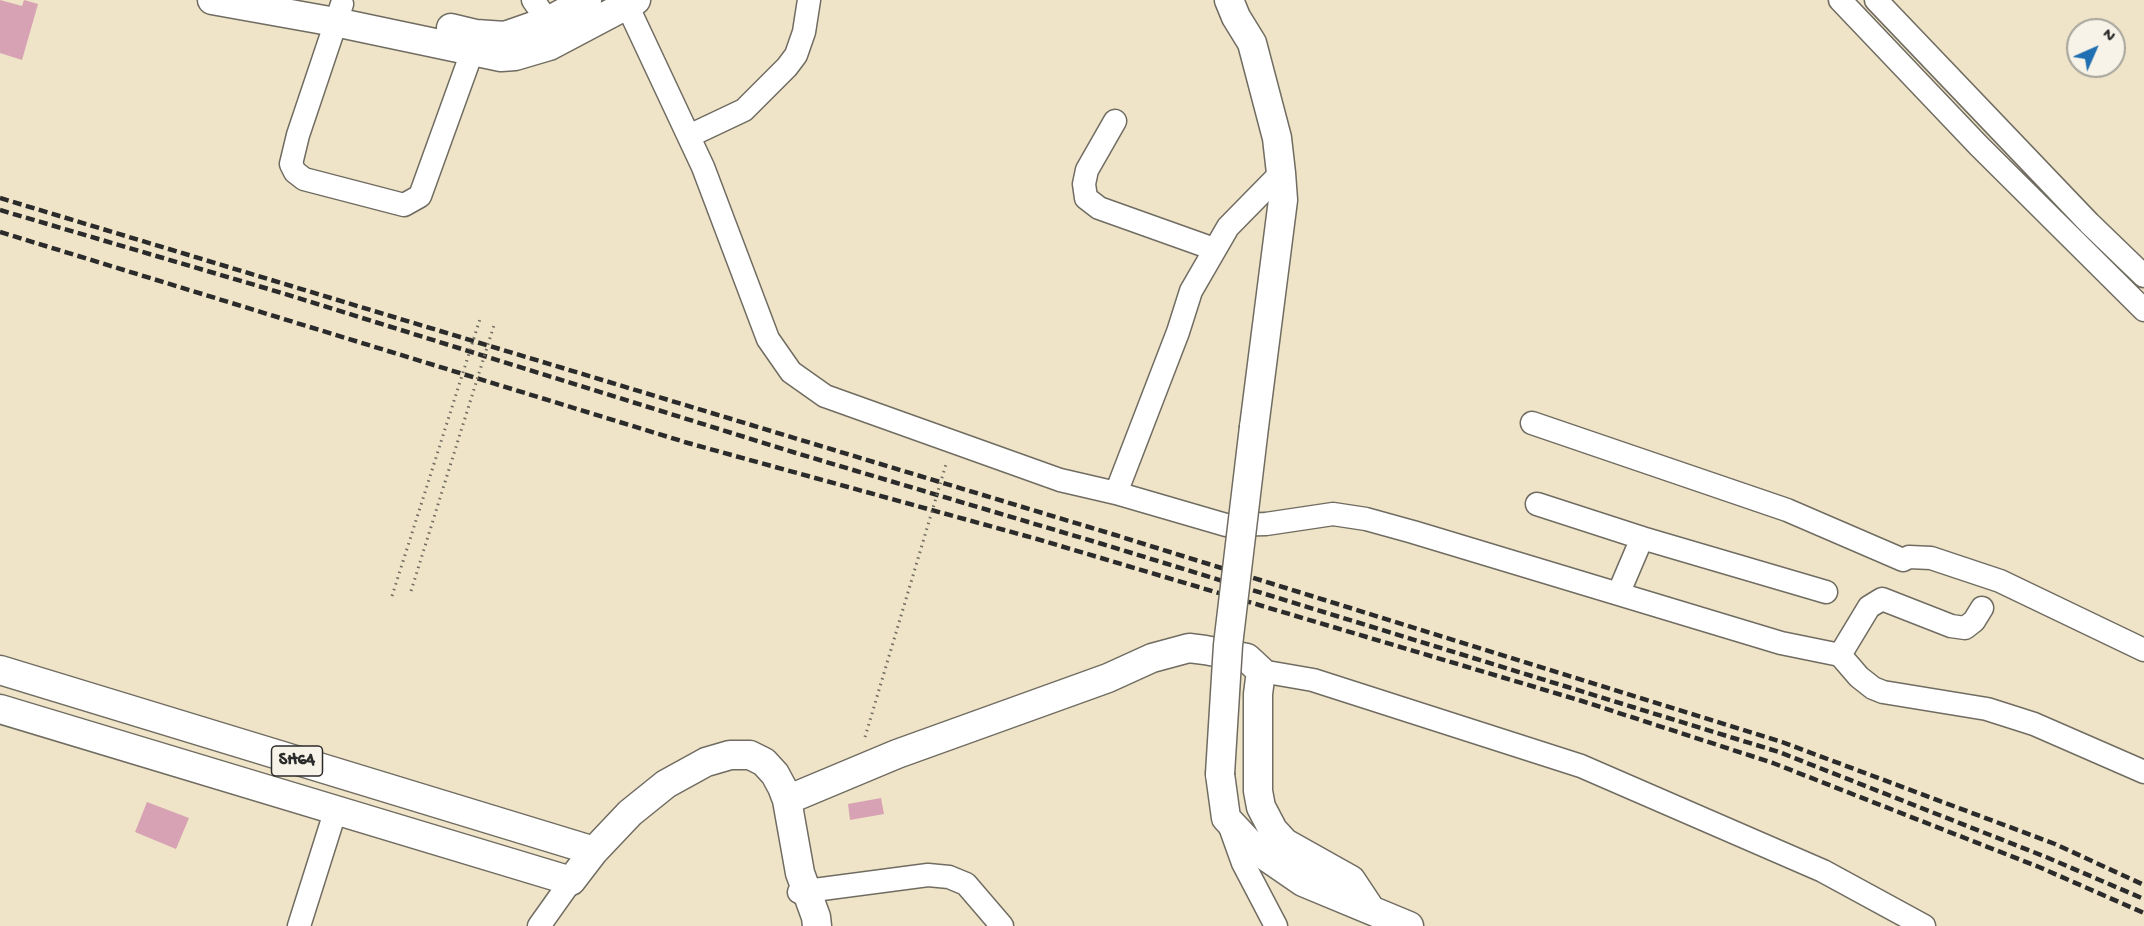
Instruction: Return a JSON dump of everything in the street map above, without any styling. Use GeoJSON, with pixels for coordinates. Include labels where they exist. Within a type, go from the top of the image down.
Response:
{"type":"FeatureCollection","features":[{"type":"Feature","properties":{"kind":"main road"},"geometry":{"type":"LineString","coordinates":[[212,0],[332,9],[474,43],[501,57],[532,52],[549,46],[631,2]]}},
{"type":"Feature","properties":{"kind":"main road"},"geometry":{"type":"LineString","coordinates":[[474,43],[505,36],[540,10],[587,0]]}},
{"type":"Feature","properties":{"kind":"main road"},"geometry":{"type":"LineString","coordinates":[[1229,0],[1236,17],[1252,43],[1278,138],[1283,200],[1228,645],[1220,774],[1226,818],[1255,849],[1303,882],[1408,926]]}},
{"type":"Feature","properties":{"kind":"main road"},"geometry":{"type":"LineString","coordinates":[[1251,0],[1254,18],[1252,43]]}},
{"type":"Feature","properties":{"kind":"main road"},"geometry":{"type":"LineString","coordinates":[[788,800],[897,754],[1108,678],[1172,652],[1189,648],[1247,658],[1261,671],[1258,694],[1258,791],[1261,807],[1273,830],[1285,843],[1351,880],[1371,910]]}},
{"type":"Feature","properties":{"kind":"main road","name":"SH64"},"geometry":{"type":"LineString","coordinates":[[0,670],[594,851]]}},
{"type":"Feature","properties":{"kind":"main road","name":"SH64"},"geometry":{"type":"LineString","coordinates":[[0,708],[571,881]]}},
{"type":"Feature","properties":{"kind":"main road"},"geometry":{"type":"LineString","coordinates":[[571,881],[594,851],[630,813],[666,784],[706,762],[730,755],[750,755],[764,762],[775,774],[788,800],[802,885],[816,917],[817,926]]}},
{"type":"Feature","properties":{"kind":"main road"},"geometry":{"type":"LineString","coordinates":[[798,926],[797,912],[802,885]]}},
{"type":"Feature","properties":{"kind":"street"},"geometry":{"type":"LineString","coordinates":[[689,136],[744,110],[787,67],[796,55],[804,32],[809,0]]}},
{"type":"Feature","properties":{"kind":"street"},"geometry":{"type":"LineString","coordinates":[[1876,0],[2089,223],[2144,276]]}},
{"type":"Feature","properties":{"kind":"street"},"geometry":{"type":"LineString","coordinates":[[631,2],[707,178],[768,339],[791,372],[825,396],[1060,480],[1116,493],[1226,525],[1266,524],[1333,514],[1366,519],[1619,592],[1781,643],[1840,655],[1859,677],[1873,688],[1883,692],[1987,710],[2034,724],[2144,772]]}},
{"type":"Feature","properties":{"kind":"street"},"geometry":{"type":"LineString","coordinates":[[1852,4],[1980,146],[2144,310]]}},
{"type":"Feature","properties":{"kind":"street"},"geometry":{"type":"LineString","coordinates":[[332,9],[291,164],[295,172],[304,179],[405,205],[420,196],[474,43]]}},
{"type":"Feature","properties":{"kind":"street"},"geometry":{"type":"LineString","coordinates":[[1115,121],[1086,170],[1084,184],[1086,198],[1099,207],[1214,249]]}},
{"type":"Feature","properties":{"kind":"street"},"geometry":{"type":"LineString","coordinates":[[1116,493],[1178,332],[1191,291],[1228,227],[1281,173]]}},
{"type":"Feature","properties":{"kind":"street"},"geometry":{"type":"LineString","coordinates":[[1532,423],[1787,510],[1903,560],[1909,557],[1931,558],[2000,581],[2144,650]]}},
{"type":"Feature","properties":{"kind":"street"},"geometry":{"type":"LineString","coordinates":[[1537,504],[1642,538],[1826,591]]}},
{"type":"Feature","properties":{"kind":"street"},"geometry":{"type":"LineString","coordinates":[[1619,592],[1642,538]]}},
{"type":"Feature","properties":{"kind":"street"},"geometry":{"type":"LineString","coordinates":[[1840,655],[1869,607],[1882,599],[1952,626],[1965,628],[1974,621],[1982,608]]}},
{"type":"Feature","properties":{"kind":"street"},"geometry":{"type":"LineString","coordinates":[[1261,671],[1314,680],[1581,766],[1822,871],[1924,926]]}},
{"type":"Feature","properties":{"kind":"street"},"geometry":{"type":"LineString","coordinates":[[298,926],[336,809]]}},
{"type":"Feature","properties":{"kind":"street"},"geometry":{"type":"LineString","coordinates":[[1226,818],[1243,863],[1276,926]]}},
{"type":"Feature","properties":{"kind":"street"},"geometry":{"type":"LineString","coordinates":[[802,885],[928,875],[949,877],[966,884],[1002,926]]}},
{"type":"Feature","properties":{"kind":"street"},"geometry":{"type":"LineString","coordinates":[[539,926],[571,881]]}},
{"type":"Feature","properties":{"kind":"path"},"geometry":{"type":"LineString","coordinates":[[392,596],[480,319]]}},
{"type":"Feature","properties":{"kind":"path"},"geometry":{"type":"LineString","coordinates":[[411,591],[495,322]]}},
{"type":"Feature","properties":{"kind":"path"},"geometry":{"type":"LineString","coordinates":[[865,737],[947,461]]}},
{"type":"Feature","properties":{"kind":"building"},"geometry":{"type":"Polygon","coordinates":[[[0,0],[22,6],[24,0],[38,4],[22,60],[0,53],[0,0]]]}},
{"type":"Feature","properties":{"kind":"building"},"geometry":{"type":"Polygon","coordinates":[[[881,798],[884,814],[850,820],[848,804],[881,798]]]}},
{"type":"Feature","properties":{"kind":"building"},"geometry":{"type":"Polygon","coordinates":[[[147,802],[189,818],[176,849],[135,832],[147,802]]]}},
{"type":"Feature","properties":{"kind":"railway"},"geometry":{"type":"LineString","coordinates":[[0,198],[1112,534],[1782,742],[2055,844],[2144,885]]}},
{"type":"Feature","properties":{"kind":"railway"},"geometry":{"type":"LineString","coordinates":[[0,210],[282,293],[796,453],[1109,546],[1779,752],[2046,857],[2144,899]]}},
{"type":"Feature","properties":{"kind":"railway"},"geometry":{"type":"LineString","coordinates":[[0,232],[688,443],[1037,539],[1582,701],[1773,763],[2039,867],[2144,913]]}}]}
